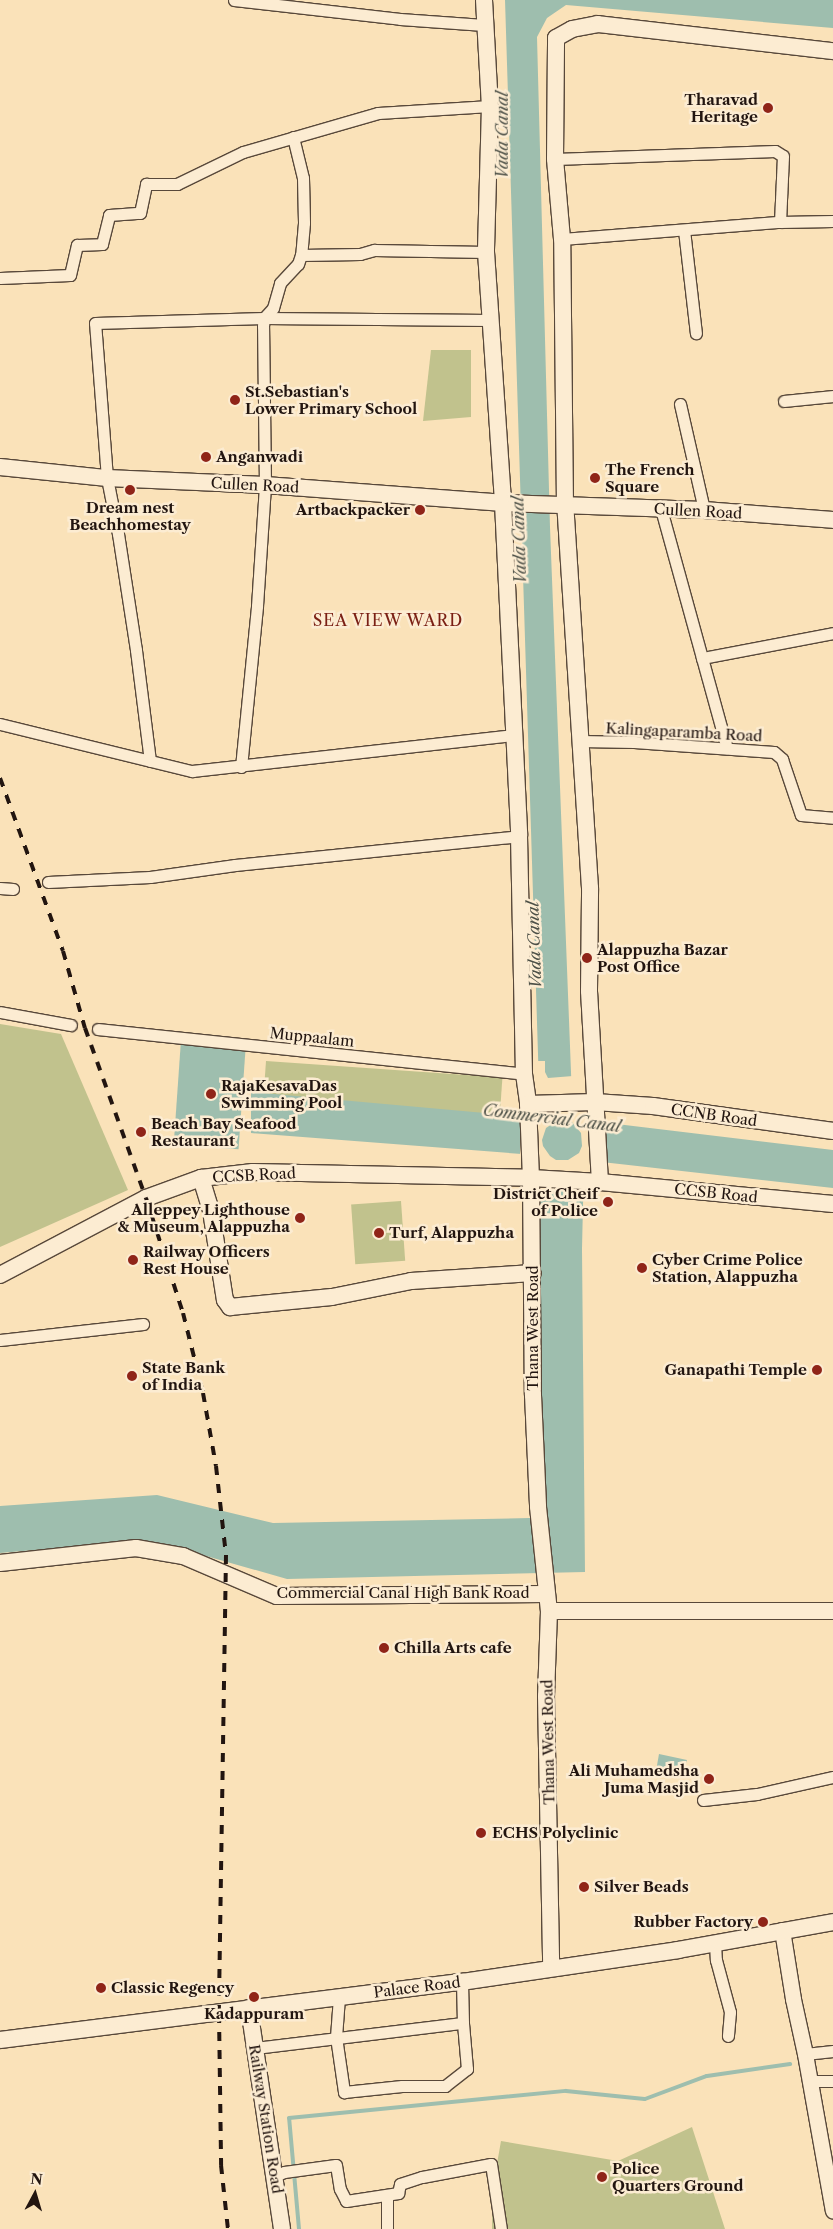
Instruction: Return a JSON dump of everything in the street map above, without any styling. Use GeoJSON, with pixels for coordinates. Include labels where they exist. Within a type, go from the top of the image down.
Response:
{"type":"FeatureCollection","features":[{"type":"Feature","properties":{"kind":"main road","name":"Thana West Road"},"geometry":{"type":"LineString","coordinates":[[484,1],[490,106],[486,252],[490,320],[507,503],[519,836],[524,1074],[532,1108],[530,1155],[533,1178],[533,1394],[538,1507],[549,1611],[546,1696],[551,1968]]}},
{"type":"Feature","properties":{"kind":"main road"},"geometry":{"type":"LineString","coordinates":[[592,1181],[599,1163],[596,1124],[588,1102],[590,888],[564,506],[562,239],[555,160],[556,38],[572,29],[598,24],[833,51]]}},
{"type":"Feature","properties":{"kind":"main road","name":"Cullen Road"},"geometry":{"type":"LineString","coordinates":[[0,467],[107,478],[265,485],[507,503],[704,510],[833,520]]}},
{"type":"Feature","properties":{"kind":"main road","name":"CCNB Road"},"geometry":{"type":"LineString","coordinates":[[532,1108],[588,1102],[653,1106],[833,1131]]}},
{"type":"Feature","properties":{"kind":"main road","name":"CCSB Road"},"geometry":{"type":"LineString","coordinates":[[0,1275],[146,1198],[201,1178],[254,1172],[592,1181],[833,1204]]}},
{"type":"Feature","properties":{"kind":"main road"},"geometry":{"type":"LineString","coordinates":[[201,1178],[211,1211],[225,1300],[230,1307],[332,1297],[412,1281],[533,1273]]}},
{"type":"Feature","properties":{"kind":"main road","name":"Commercial Canal High Bank Road"},"geometry":{"type":"LineString","coordinates":[[0,1563],[136,1548],[183,1556],[277,1596],[546,1594]]}},
{"type":"Feature","properties":{"kind":"main road","name":"Commercial Canal High Bank Road"},"geometry":{"type":"LineString","coordinates":[[549,1611],[833,1611]]}},
{"type":"Feature","properties":{"kind":"main road","name":"Palace Road"},"geometry":{"type":"LineString","coordinates":[[0,2040],[462,1982],[715,1943],[833,1922]]}},
{"type":"Feature","properties":{"kind":"main road","name":"Railway Station Road"},"geometry":{"type":"LineString","coordinates":[[249,2008],[279,2174],[282,2229]]}},
{"type":"Feature","properties":{"kind":"street"},"geometry":{"type":"LineString","coordinates":[[234,0],[400,19],[484,25]]}},
{"type":"Feature","properties":{"kind":"street"},"geometry":{"type":"LineString","coordinates":[[0,278],[70,275],[77,245],[102,244],[109,215],[140,213],[146,184],[177,184],[243,152],[378,112],[490,106]]}},
{"type":"Feature","properties":{"kind":"street"},"geometry":{"type":"LineString","coordinates":[[241,767],[257,606],[265,485],[264,318],[273,308],[280,283],[300,259],[304,223],[303,178],[293,137]]}},
{"type":"Feature","properties":{"kind":"street"},"geometry":{"type":"LineString","coordinates":[[555,160],[775,151],[783,156],[780,222]]}},
{"type":"Feature","properties":{"kind":"street"},"geometry":{"type":"LineString","coordinates":[[562,239],[780,222],[833,221]]}},
{"type":"Feature","properties":{"kind":"street"},"geometry":{"type":"LineString","coordinates":[[684,230],[696,333]]}},
{"type":"Feature","properties":{"kind":"street"},"geometry":{"type":"LineString","coordinates":[[300,259],[360,254],[374,250],[486,252]]}},
{"type":"Feature","properties":{"kind":"street"},"geometry":{"type":"LineString","coordinates":[[150,761],[136,650],[118,534],[107,478],[95,323],[264,318],[490,320]]}},
{"type":"Feature","properties":{"kind":"street"},"geometry":{"type":"LineString","coordinates":[[784,401],[833,396]]}},
{"type":"Feature","properties":{"kind":"street"},"geometry":{"type":"LineString","coordinates":[[680,404],[704,510]]}},
{"type":"Feature","properties":{"kind":"street"},"geometry":{"type":"LineString","coordinates":[[662,509],[727,748]]}},
{"type":"Feature","properties":{"kind":"street"},"geometry":{"type":"LineString","coordinates":[[702,658],[833,633]]}},
{"type":"Feature","properties":{"kind":"street"},"geometry":{"type":"LineString","coordinates":[[0,724],[192,771],[514,735]]}},
{"type":"Feature","properties":{"kind":"street","name":"Kalingaparamba Road"},"geometry":{"type":"LineString","coordinates":[[580,741],[634,742],[774,752],[779,755],[801,816],[833,818]]}},
{"type":"Feature","properties":{"kind":"street"},"geometry":{"type":"LineString","coordinates":[[48,882],[150,877],[235,865],[519,836]]}},
{"type":"Feature","properties":{"kind":"street"},"geometry":{"type":"LineString","coordinates":[[0,888],[13,889]]}},
{"type":"Feature","properties":{"kind":"street"},"geometry":{"type":"LineString","coordinates":[[0,1012],[71,1025]]}},
{"type":"Feature","properties":{"kind":"street","name":"Muppaalam"},"geometry":{"type":"LineString","coordinates":[[98,1029],[524,1074]]}},
{"type":"Feature","properties":{"kind":"street"},"geometry":{"type":"LineString","coordinates":[[0,1340],[143,1324]]}},
{"type":"Feature","properties":{"kind":"street"},"geometry":{"type":"LineString","coordinates":[[702,1800],[757,1794],[833,1777]]}},
{"type":"Feature","properties":{"kind":"street"},"geometry":{"type":"LineString","coordinates":[[782,1930],[809,2082],[830,2175],[833,2211]]}},
{"type":"Feature","properties":{"kind":"street"},"geometry":{"type":"LineString","coordinates":[[715,1943],[716,1960],[730,2012],[728,2036]]}},
{"type":"Feature","properties":{"kind":"street"},"geometry":{"type":"LineString","coordinates":[[339,1997],[336,2037],[344,2092],[402,2086],[445,2086],[467,2069],[462,1982]]}},
{"type":"Feature","properties":{"kind":"street"},"geometry":{"type":"LineString","coordinates":[[255,2048],[463,2023]]}},
{"type":"Feature","properties":{"kind":"street"},"geometry":{"type":"LineString","coordinates":[[805,2054],[833,2051]]}},
{"type":"Feature","properties":{"kind":"street"},"geometry":{"type":"LineString","coordinates":[[809,2082],[833,2081]]}},
{"type":"Feature","properties":{"kind":"street"},"geometry":{"type":"LineString","coordinates":[[279,2174],[336,2165],[340,2189],[346,2201],[398,2193],[400,2184],[422,2177],[491,2164],[501,2229]]}},
{"type":"Feature","properties":{"kind":"street"},"geometry":{"type":"LineString","coordinates":[[387,2195],[387,2229]]}},
{"type":"Feature","properties":{"kind":"green space"},"geometry":{"type":"Polygon","coordinates":[[[431,350],[471,350],[471,417],[423,421],[431,350]]]}},
{"type":"Feature","properties":{"kind":"green space"},"geometry":{"type":"Polygon","coordinates":[[[0,1024],[61,1034],[128,1190],[0,1247],[0,1024]]]}},
{"type":"Feature","properties":{"kind":"green space"},"geometry":{"type":"Polygon","coordinates":[[[266,1061],[502,1078],[497,1149],[261,1133],[266,1061]]]}},
{"type":"Feature","properties":{"kind":"green space","name":"Turf, Alappuzha"},"geometry":{"type":"Polygon","coordinates":[[[401,1201],[405,1261],[355,1264],[351,1204],[401,1201]]]}},
{"type":"Feature","properties":{"kind":"green space","name":"Police Quarters Ground"},"geometry":{"type":"Polygon","coordinates":[[[692,2127],[725,2229],[492,2229],[492,2192],[501,2141],[618,2161],[692,2127]]]}},
{"type":"Feature","properties":{"kind":"water","name":"Commercial Canal"},"geometry":{"type":"Polygon","coordinates":[[[505,0],[833,0],[833,28],[566,5],[547,18],[537,37],[550,527],[572,1098],[575,1119],[833,1150],[833,1188],[584,1160],[582,1249],[585,1572],[287,1579],[164,1544],[140,1541],[0,1553],[0,1506],[157,1495],[273,1523],[530,1518],[545,1512],[535,1155],[251,1133],[251,1092],[540,1118],[505,0]]]}},
{"type":"Feature","properties":{"kind":"water","name":"RajaKesavaDas Swimming Pool"},"geometry":{"type":"Polygon","coordinates":[[[181,1040],[246,1045],[239,1149],[174,1145],[181,1040]]]}},
{"type":"Feature","properties":{"kind":"water"},"geometry":{"type":"Polygon","coordinates":[[[659,1754],[687,1760],[681,1778],[656,1771],[659,1754]]]}},
{"type":"Feature","properties":{"kind":"pier"},"geometry":{"type":"Polygon","coordinates":[[[535,1061],[545,1061],[545,1072],[548,1078],[573,1076],[577,1116],[604,1119],[607,1165],[587,1162],[586,1192],[541,1189],[541,1194],[533,1194],[533,1157],[520,1156],[520,1114],[537,1115],[535,1061]],[[558,1120],[546,1128],[542,1140],[543,1146],[550,1156],[556,1160],[568,1160],[579,1153],[582,1146],[581,1133],[572,1122],[558,1120]]]}},
{"type":"Feature","properties":{"kind":"waterway"},"geometry":{"type":"LineString","coordinates":[[299,2229],[289,2118],[566,2091],[645,2099],[707,2076],[790,2064]]}},
{"type":"Feature","properties":{"kind":"railway"},"geometry":{"type":"LineString","coordinates":[[0,778],[63,951],[85,1028],[146,1198],[183,1313],[203,1393],[216,1466],[226,1555],[219,2014],[221,2165],[228,2229]]}},
{"type":"Feature","properties":{"kind":"place","name":"Tharavad Heritage"},"geometry":{"type":"Point","coordinates":[768,108]}},
{"type":"Feature","properties":{"kind":"place","name":"St.Sebastian's Lower Primary School"},"geometry":{"type":"Point","coordinates":[235,400]}},
{"type":"Feature","properties":{"kind":"place","name":"Anganwadi"},"geometry":{"type":"Point","coordinates":[206,457]}},
{"type":"Feature","properties":{"kind":"place","name":"The French Square"},"geometry":{"type":"Point","coordinates":[595,478]}},
{"type":"Feature","properties":{"kind":"place","name":"Dream nest Beachhomestay"},"geometry":{"type":"Point","coordinates":[130,490]}},
{"type":"Feature","properties":{"kind":"place","name":"Artbackpacker"},"geometry":{"type":"Point","coordinates":[420,510]}},
{"type":"Feature","properties":{"kind":"place","name":"Alappuzha Bazar Post Office"},"geometry":{"type":"Point","coordinates":[587,958]}},
{"type":"Feature","properties":{"kind":"place","name":"RajaKesavaDas Swimming Pool"},"geometry":{"type":"Point","coordinates":[211,1094]}},
{"type":"Feature","properties":{"kind":"place","name":"Beach Bay Seafood Restaurant"},"geometry":{"type":"Point","coordinates":[141,1132]}},
{"type":"Feature","properties":{"kind":"place","name":"District Cheif of Police"},"geometry":{"type":"Point","coordinates":[608,1202]}},
{"type":"Feature","properties":{"kind":"place","name":"Alleppey Lighthouse & Museum, Alappuzha"},"geometry":{"type":"Point","coordinates":[300,1218]}},
{"type":"Feature","properties":{"kind":"place","name":"Turf, Alappuzha"},"geometry":{"type":"Point","coordinates":[379,1233]}},
{"type":"Feature","properties":{"kind":"place","name":"Railway Officers Rest House"},"geometry":{"type":"Point","coordinates":[133,1260]}},
{"type":"Feature","properties":{"kind":"place","name":"Cyber Crime Police Station, Alappuzha"},"geometry":{"type":"Point","coordinates":[642,1268]}},
{"type":"Feature","properties":{"kind":"place","name":"Ganapathi Temple"},"geometry":{"type":"Point","coordinates":[817,1370]}},
{"type":"Feature","properties":{"kind":"place","name":"State Bank of India"},"geometry":{"type":"Point","coordinates":[132,1376]}},
{"type":"Feature","properties":{"kind":"place","name":"Chilla Arts cafe"},"geometry":{"type":"Point","coordinates":[384,1648]}},
{"type":"Feature","properties":{"kind":"place","name":"Ali Muhamedsha Juma Masjid"},"geometry":{"type":"Point","coordinates":[709,1779]}},
{"type":"Feature","properties":{"kind":"place","name":"ECHS Polyclinic"},"geometry":{"type":"Point","coordinates":[481,1833]}},
{"type":"Feature","properties":{"kind":"place","name":"Silver Beads"},"geometry":{"type":"Point","coordinates":[584,1887]}},
{"type":"Feature","properties":{"kind":"place","name":"Rubber Factory"},"geometry":{"type":"Point","coordinates":[763,1922]}},
{"type":"Feature","properties":{"kind":"place","name":"Classic Regency"},"geometry":{"type":"Point","coordinates":[101,1988]}},
{"type":"Feature","properties":{"kind":"place","name":"Kadappuram"},"geometry":{"type":"Point","coordinates":[254,1997]}},
{"type":"Feature","properties":{"kind":"place","name":"Police Quarters Ground"},"geometry":{"type":"Point","coordinates":[602,2177]}},
{"type":"Feature","properties":{"kind":"district","name":"SEA VIEW WARD"},"geometry":{"type":"Point","coordinates":[388,620]}},
{"type":"Feature","properties":{"kind":"water label","name":"Vada Canal"},"geometry":{"type":"Point","coordinates":[502,135]}},
{"type":"Feature","properties":{"kind":"water label","name":"Vada Canal"},"geometry":{"type":"Point","coordinates":[519,540]}},
{"type":"Feature","properties":{"kind":"water label","name":"Vada Canal"},"geometry":{"type":"Point","coordinates":[534,945]}}]}
